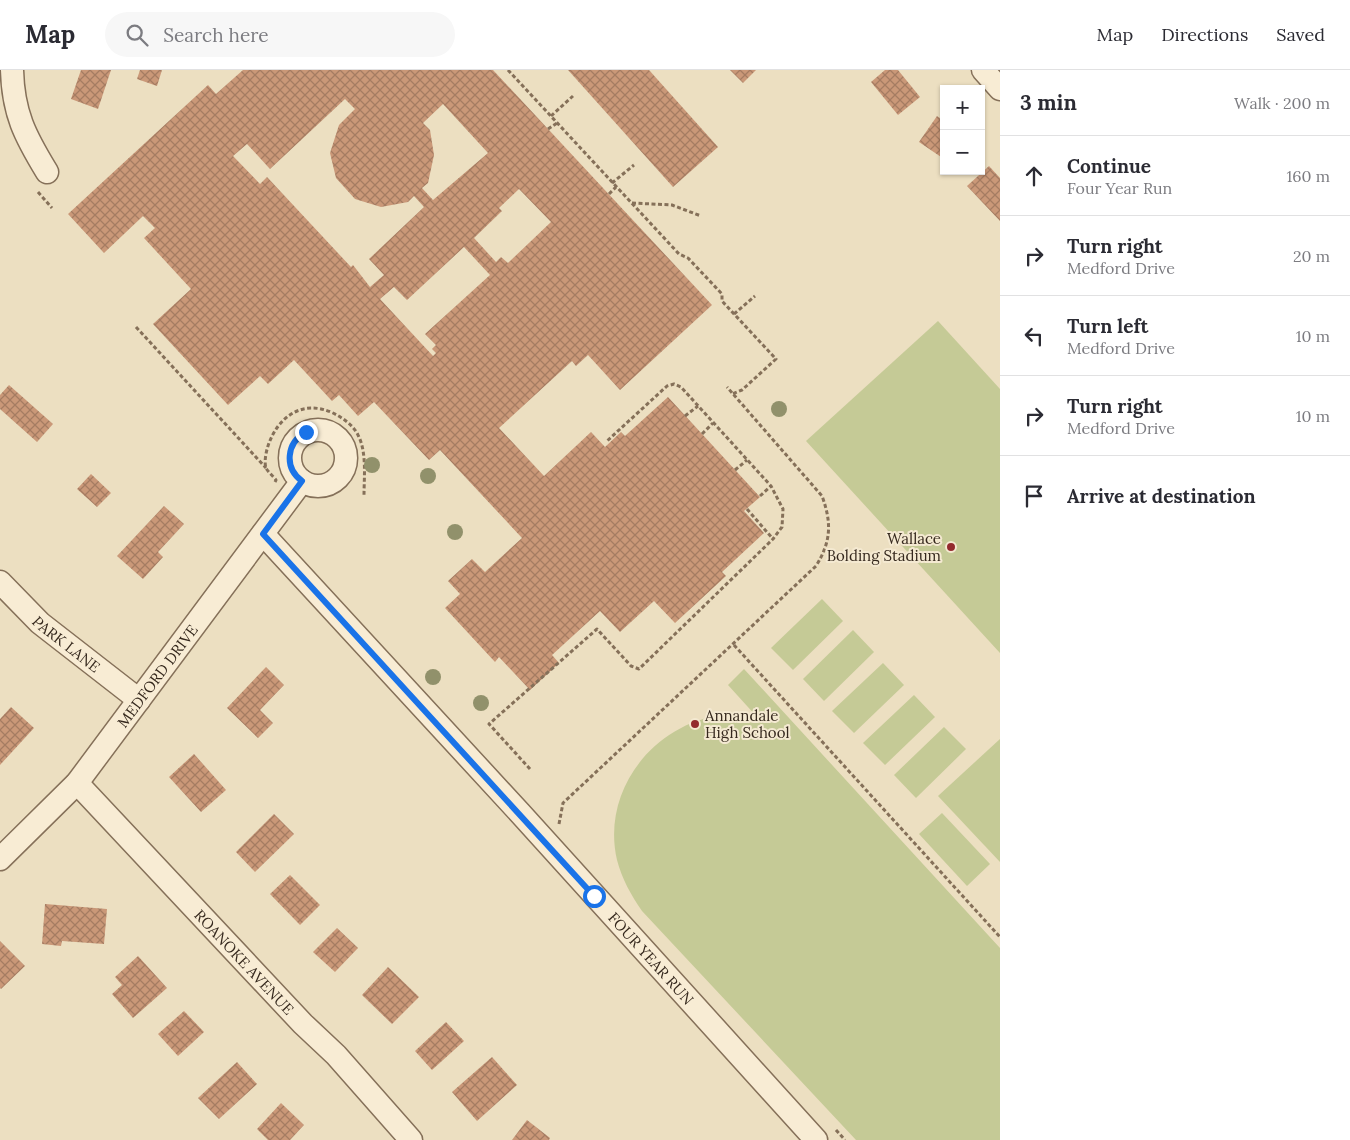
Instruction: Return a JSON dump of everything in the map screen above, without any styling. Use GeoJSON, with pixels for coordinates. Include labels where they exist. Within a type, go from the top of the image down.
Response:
{"type":"FeatureCollection","features":[{"type":"Feature","properties":{"kind":"street"},"geometry":{"type":"LineString","coordinates":[[12,70],[16,114],[27,140],[47,172]]}},
{"type":"Feature","properties":{"kind":"street"},"geometry":{"type":"LineString","coordinates":[[983,70],[1000,89]]}},
{"type":"Feature","properties":{"kind":"street","name":"MEDFORD DRIVE"},"geometry":{"type":"LineString","coordinates":[[0,859],[78,783],[302,481]]}},
{"type":"Feature","properties":{"kind":"street","name":"FOUR YEAR RUN"},"geometry":{"type":"LineString","coordinates":[[263,534],[824,1133]]}},
{"type":"Feature","properties":{"kind":"street","name":"PARK LANE"},"geometry":{"type":"LineString","coordinates":[[0,582],[40,623],[139,700]]}},
{"type":"Feature","properties":{"kind":"street","name":"ROANOKE AVENUE"},"geometry":{"type":"LineString","coordinates":[[78,783],[303,1024],[336,1055],[411,1140]]}},
{"type":"Feature","properties":{"kind":"path"},"geometry":{"type":"LineString","coordinates":[[508,70],[678,254],[688,258],[722,294],[722,300],[776,359],[742,390],[732,394]]}},
{"type":"Feature","properties":{"kind":"path"},"geometry":{"type":"LineString","coordinates":[[551,116],[573,96]]}},
{"type":"Feature","properties":{"kind":"path"},"geometry":{"type":"LineString","coordinates":[[548,129],[557,123]]}},
{"type":"Feature","properties":{"kind":"path"},"geometry":{"type":"LineString","coordinates":[[612,182],[634,165]]}},
{"type":"Feature","properties":{"kind":"path"},"geometry":{"type":"LineString","coordinates":[[608,194],[616,187]]}},
{"type":"Feature","properties":{"kind":"path"},"geometry":{"type":"LineString","coordinates":[[631,203],[672,205],[701,216]]}},
{"type":"Feature","properties":{"kind":"path"},"geometry":{"type":"LineString","coordinates":[[734,314],[755,296]]}},
{"type":"Feature","properties":{"kind":"path"},"geometry":{"type":"LineString","coordinates":[[136,327],[266,468],[276,480],[273,485]]}},
{"type":"Feature","properties":{"kind":"path"},"geometry":{"type":"LineString","coordinates":[[530,769],[489,724],[597,629],[631,666],[638,669],[773,539],[782,527],[782,509],[771,486],[682,387],[674,384],[666,386],[607,441]]}},
{"type":"Feature","properties":{"kind":"path"},"geometry":{"type":"LineString","coordinates":[[561,830],[558,822],[563,803],[734,645],[816,566],[826,551],[830,532],[827,509],[822,496],[727,388]]}},
{"type":"Feature","properties":{"kind":"path"},"geometry":{"type":"LineString","coordinates":[[685,416],[698,406]]}},
{"type":"Feature","properties":{"kind":"path"},"geometry":{"type":"LineString","coordinates":[[266,468],[266,453],[270,441],[287,414],[305,407],[325,409],[350,424],[358,434],[362,446],[364,496]]}},
{"type":"Feature","properties":{"kind":"path"},"geometry":{"type":"LineString","coordinates":[[702,434],[713,423]]}},
{"type":"Feature","properties":{"kind":"path"},"geometry":{"type":"LineString","coordinates":[[735,470],[747,460]]}},
{"type":"Feature","properties":{"kind":"path"},"geometry":{"type":"LineString","coordinates":[[760,496],[771,486]]}},
{"type":"Feature","properties":{"kind":"path"},"geometry":{"type":"LineString","coordinates":[[746,509],[773,539]]}},
{"type":"Feature","properties":{"kind":"path"},"geometry":{"type":"LineString","coordinates":[[734,645],[1000,937]]}},
{"type":"Feature","properties":{"kind":"path"},"geometry":{"type":"LineString","coordinates":[[824,1133],[844,1140]]}},
{"type":"Feature","properties":{"kind":"green space","name":"Wallace Bolding Stadium"},"geometry":{"type":"Polygon","coordinates":[[[938,321],[1000,389],[1000,653],[806,441],[938,321]]]}},
{"type":"Feature","properties":{"kind":"green space"},"geometry":{"type":"Polygon","coordinates":[[[822,599],[843,621],[793,670],[771,648],[822,599]]]}},
{"type":"Feature","properties":{"kind":"green space"},"geometry":{"type":"Polygon","coordinates":[[[853,630],[874,652],[824,701],[803,679],[853,630]]]}},
{"type":"Feature","properties":{"kind":"green space"},"geometry":{"type":"Polygon","coordinates":[[[883,663],[904,685],[854,733],[832,711],[883,663]]]}},
{"type":"Feature","properties":{"kind":"green space"},"geometry":{"type":"Polygon","coordinates":[[[744,669],[1000,948],[1000,1140],[856,1140],[642,911],[631,893],[621,874],[617,860],[614,834],[617,810],[625,786],[638,765],[654,747],[674,732],[697,721],[722,715],[757,717],[728,685],[744,669]]]}},
{"type":"Feature","properties":{"kind":"green space"},"geometry":{"type":"Polygon","coordinates":[[[914,695],[935,717],[885,765],[863,743],[914,695]]]}},
{"type":"Feature","properties":{"kind":"green space"},"geometry":{"type":"Polygon","coordinates":[[[944,727],[966,749],[916,798],[894,775],[944,727]]]}},
{"type":"Feature","properties":{"kind":"green space"},"geometry":{"type":"Polygon","coordinates":[[[1000,739],[1000,862],[938,796],[1000,739]]]}},
{"type":"Feature","properties":{"kind":"green space"},"geometry":{"type":"Polygon","coordinates":[[[942,813],[990,864],[967,886],[919,834],[942,813]]]}},
{"type":"Feature","properties":{"kind":"building"},"geometry":{"type":"Polygon","coordinates":[[[81,70],[111,70],[98,109],[71,99],[81,70]]]}},
{"type":"Feature","properties":{"kind":"building"},"geometry":{"type":"Polygon","coordinates":[[[140,70],[162,70],[157,86],[137,79],[140,70]]]}},
{"type":"Feature","properties":{"kind":"building"},"geometry":{"type":"Polygon","coordinates":[[[243,70],[493,70],[712,305],[620,390],[588,355],[576,366],[572,361],[499,428],[544,476],[591,432],[605,447],[621,432],[625,436],[668,397],[760,497],[744,511],[764,533],[722,572],[726,576],[675,623],[654,601],[620,632],[600,611],[552,655],[559,663],[530,690],[499,657],[495,662],[445,608],[460,594],[448,581],[472,559],[485,572],[522,538],[440,450],[429,460],[374,402],[358,416],[339,395],[332,401],[294,360],[268,384],[260,376],[228,405],[153,324],[191,289],[144,238],[155,228],[143,216],[104,253],[68,214],[208,85],[216,94],[243,70]],[[345,99],[270,169],[247,144],[233,156],[260,184],[267,177],[351,267],[353,265],[370,287],[384,275],[369,259],[424,207],[414,196],[408,202],[381,207],[355,199],[336,178],[330,153],[339,125],[355,109],[345,99]],[[443,104],[423,123],[430,130],[434,155],[428,183],[422,188],[433,200],[488,153],[443,104]],[[519,189],[499,208],[502,211],[474,238],[496,262],[501,257],[508,263],[551,222],[519,189]],[[464,247],[407,300],[394,287],[380,299],[433,356],[436,353],[432,349],[436,345],[425,334],[490,275],[464,247]]]}},
{"type":"Feature","properties":{"kind":"building"},"geometry":{"type":"Polygon","coordinates":[[[568,70],[649,70],[718,147],[673,187],[568,70]]]}},
{"type":"Feature","properties":{"kind":"building"},"geometry":{"type":"Polygon","coordinates":[[[730,70],[756,70],[743,83],[730,70]]]}},
{"type":"Feature","properties":{"kind":"building"},"geometry":{"type":"Polygon","coordinates":[[[885,70],[898,70],[920,97],[898,115],[871,82],[885,70]]]}},
{"type":"Feature","properties":{"kind":"building"},"geometry":{"type":"Polygon","coordinates":[[[937,116],[940,118],[940,156],[919,142],[937,116]]]}},
{"type":"Feature","properties":{"kind":"building"},"geometry":{"type":"Polygon","coordinates":[[[989,166],[1000,178],[1000,221],[967,186],[979,175],[985,175],[985,170],[989,166]]]}},
{"type":"Feature","properties":{"kind":"building"},"geometry":{"type":"Polygon","coordinates":[[[9,385],[53,424],[37,442],[0,409],[0,395],[9,385]]]}},
{"type":"Feature","properties":{"kind":"building"},"geometry":{"type":"Polygon","coordinates":[[[91,474],[111,493],[97,507],[77,489],[91,474]]]}},
{"type":"Feature","properties":{"kind":"building"},"geometry":{"type":"Polygon","coordinates":[[[164,506],[184,524],[158,552],[163,557],[143,579],[117,556],[164,506]]]}},
{"type":"Feature","properties":{"kind":"building"},"geometry":{"type":"Polygon","coordinates":[[[266,667],[284,685],[260,710],[273,723],[258,738],[227,708],[266,667]]]}},
{"type":"Feature","properties":{"kind":"building"},"geometry":{"type":"Polygon","coordinates":[[[11,707],[34,728],[0,765],[0,719],[11,707]]]}},
{"type":"Feature","properties":{"kind":"building"},"geometry":{"type":"Polygon","coordinates":[[[194,754],[226,790],[201,812],[169,777],[194,754]]]}},
{"type":"Feature","properties":{"kind":"building"},"geometry":{"type":"Polygon","coordinates":[[[274,814],[294,834],[255,872],[236,852],[274,814]]]}},
{"type":"Feature","properties":{"kind":"building"},"geometry":{"type":"Polygon","coordinates":[[[290,875],[320,905],[300,925],[270,894],[290,875]]]}},
{"type":"Feature","properties":{"kind":"building"},"geometry":{"type":"Polygon","coordinates":[[[45,904],[107,909],[104,944],[62,941],[61,946],[42,944],[45,904]]]}},
{"type":"Feature","properties":{"kind":"building"},"geometry":{"type":"Polygon","coordinates":[[[337,928],[358,948],[335,972],[313,952],[337,928]]]}},
{"type":"Feature","properties":{"kind":"building"},"geometry":{"type":"Polygon","coordinates":[[[0,941],[25,966],[1,989],[0,988],[0,941]]]}},
{"type":"Feature","properties":{"kind":"building"},"geometry":{"type":"Polygon","coordinates":[[[138,956],[167,988],[133,1018],[112,994],[122,985],[115,977],[138,956]]]}},
{"type":"Feature","properties":{"kind":"building"},"geometry":{"type":"Polygon","coordinates":[[[388,967],[419,997],[392,1024],[362,995],[388,967]]]}},
{"type":"Feature","properties":{"kind":"building"},"geometry":{"type":"Polygon","coordinates":[[[184,1011],[204,1032],[178,1056],[158,1034],[184,1011]]]}},
{"type":"Feature","properties":{"kind":"building"},"geometry":{"type":"Polygon","coordinates":[[[446,1022],[464,1041],[432,1070],[415,1051],[446,1022]]]}},
{"type":"Feature","properties":{"kind":"building"},"geometry":{"type":"Polygon","coordinates":[[[492,1057],[517,1085],[477,1121],[452,1092],[492,1057]]]}},
{"type":"Feature","properties":{"kind":"building"},"geometry":{"type":"Polygon","coordinates":[[[237,1062],[257,1084],[219,1119],[198,1098],[237,1062]]]}},
{"type":"Feature","properties":{"kind":"building"},"geometry":{"type":"Polygon","coordinates":[[[281,1103],[304,1125],[290,1140],[268,1140],[257,1129],[281,1103]]]}},
{"type":"Feature","properties":{"kind":"building"},"geometry":{"type":"Polygon","coordinates":[[[527,1120],[550,1138],[549,1140],[512,1140],[527,1120]]]}},
{"type":"Feature","properties":{"kind":"place","name":"Wallace Bolding Stadium"},"geometry":{"type":"Point","coordinates":[951,547]}},
{"type":"Feature","properties":{"kind":"place","name":"Annandale High School"},"geometry":{"type":"Point","coordinates":[695,724]}},
{"type":"Feature","properties":{"kind":"route"},"geometry":{"type":"LineString","coordinates":[[306,432],[301,434],[294,442],[289,457],[293,472],[302,481],[263,534],[594,896]]}}]}
